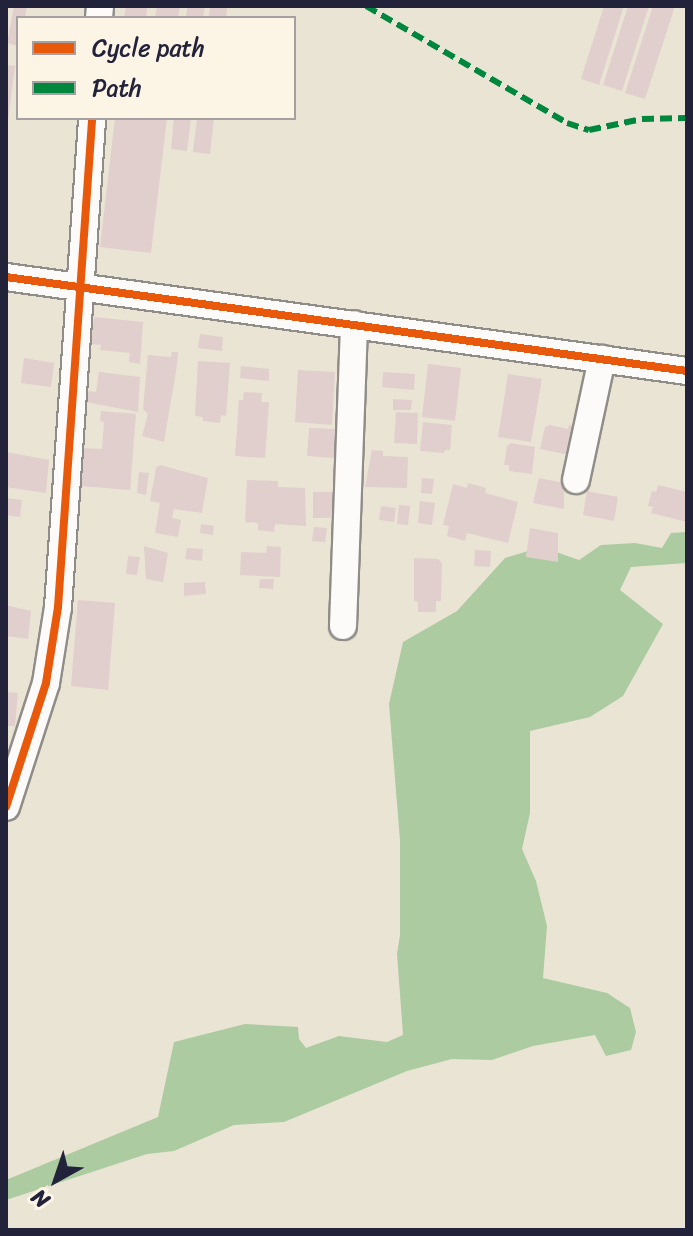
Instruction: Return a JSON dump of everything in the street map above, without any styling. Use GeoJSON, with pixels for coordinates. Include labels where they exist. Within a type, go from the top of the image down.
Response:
{"type":"FeatureCollection","features":[{"type":"Feature","properties":{"kind":"street"},"geometry":{"type":"LineString","coordinates":[[6,807],[17,736],[46,683],[58,607],[92,120]]}},
{"type":"Feature","properties":{"kind":"street"},"geometry":{"type":"LineString","coordinates":[[6,277],[687,371]]}},
{"type":"Feature","properties":{"kind":"street"},"geometry":{"type":"LineString","coordinates":[[343,626],[354,324]]}},
{"type":"Feature","properties":{"kind":"street"},"geometry":{"type":"LineString","coordinates":[[576,480],[602,359]]}},
{"type":"Feature","properties":{"kind":"green space"},"geometry":{"type":"Polygon","coordinates":[[[687,532],[686,563],[631,567],[620,590],[663,624],[623,696],[590,717],[530,731],[530,813],[522,849],[536,881],[547,926],[543,978],[607,993],[630,1008],[636,1032],[631,1050],[606,1056],[595,1035],[533,1046],[492,1060],[452,1059],[407,1071],[284,1122],[234,1125],[174,1151],[147,1154],[6,1200],[6,1180],[158,1117],[174,1042],[245,1024],[298,1027],[299,1039],[306,1048],[339,1036],[387,1042],[403,1035],[397,954],[400,935],[400,841],[389,704],[403,642],[457,611],[505,558],[542,547],[579,560],[601,545],[635,543],[662,548],[671,533],[687,532]]]}},
{"type":"Feature","properties":{"kind":"building"},"geometry":{"type":"Polygon","coordinates":[[[14,6],[27,6],[25,16],[16,16],[16,45],[7,43],[14,6]]]}},
{"type":"Feature","properties":{"kind":"building"},"geometry":{"type":"Polygon","coordinates":[[[126,6],[147,6],[146,16],[124,16],[126,6]]]}},
{"type":"Feature","properties":{"kind":"building"},"geometry":{"type":"Polygon","coordinates":[[[157,6],[180,6],[178,16],[155,16],[157,6]]]}},
{"type":"Feature","properties":{"kind":"building"},"geometry":{"type":"Polygon","coordinates":[[[187,6],[205,6],[203,16],[186,16],[187,6]]]}},
{"type":"Feature","properties":{"kind":"building"},"geometry":{"type":"Polygon","coordinates":[[[210,6],[227,6],[226,16],[209,16],[210,6]]]}},
{"type":"Feature","properties":{"kind":"building"},"geometry":{"type":"Polygon","coordinates":[[[604,6],[624,6],[599,85],[581,79],[604,6]]]}},
{"type":"Feature","properties":{"kind":"building"},"geometry":{"type":"Polygon","coordinates":[[[628,6],[649,6],[622,91],[603,85],[628,6]]]}},
{"type":"Feature","properties":{"kind":"building"},"geometry":{"type":"Polygon","coordinates":[[[653,6],[675,6],[645,99],[625,93],[653,6]]]}},
{"type":"Feature","properties":{"kind":"building"},"geometry":{"type":"Polygon","coordinates":[[[6,65],[15,66],[8,121],[6,121],[6,65]]]}},
{"type":"Feature","properties":{"kind":"building"},"geometry":{"type":"Polygon","coordinates":[[[115,120],[167,120],[151,253],[100,247],[115,120]]]}},
{"type":"Feature","properties":{"kind":"building"},"geometry":{"type":"Polygon","coordinates":[[[174,120],[191,120],[187,151],[171,149],[174,120]]]}},
{"type":"Feature","properties":{"kind":"building"},"geometry":{"type":"Polygon","coordinates":[[[197,120],[214,120],[210,154],[193,152],[197,120]]]}},
{"type":"Feature","properties":{"kind":"building"},"geometry":{"type":"Polygon","coordinates":[[[94,317],[143,322],[140,364],[129,362],[130,353],[100,350],[101,345],[91,344],[94,317]]]}},
{"type":"Feature","properties":{"kind":"building"},"geometry":{"type":"Polygon","coordinates":[[[200,334],[223,337],[222,351],[198,348],[200,334]]]}},
{"type":"Feature","properties":{"kind":"building"},"geometry":{"type":"Polygon","coordinates":[[[172,352],[178,352],[177,365],[164,442],[142,436],[148,414],[143,409],[148,355],[171,357],[172,352]]]}},
{"type":"Feature","properties":{"kind":"building"},"geometry":{"type":"Polygon","coordinates":[[[24,358],[54,363],[51,387],[21,383],[24,358]]]}},
{"type":"Feature","properties":{"kind":"building"},"geometry":{"type":"Polygon","coordinates":[[[198,361],[230,363],[226,416],[221,415],[220,423],[203,421],[203,417],[195,416],[198,361]]]}},
{"type":"Feature","properties":{"kind":"building"},"geometry":{"type":"Polygon","coordinates":[[[428,364],[461,368],[455,421],[422,417],[428,364]]]}},
{"type":"Feature","properties":{"kind":"building"},"geometry":{"type":"Polygon","coordinates":[[[241,366],[269,369],[269,381],[240,378],[241,366]]]}},
{"type":"Feature","properties":{"kind":"building"},"geometry":{"type":"Polygon","coordinates":[[[298,370],[335,372],[332,425],[295,422],[298,370]]]}},
{"type":"Feature","properties":{"kind":"building"},"geometry":{"type":"Polygon","coordinates":[[[99,372],[140,377],[138,412],[86,402],[88,391],[96,392],[99,372]]]}},
{"type":"Feature","properties":{"kind":"building"},"geometry":{"type":"Polygon","coordinates":[[[383,372],[415,374],[414,390],[382,387],[383,372]]]}},
{"type":"Feature","properties":{"kind":"building"},"geometry":{"type":"Polygon","coordinates":[[[508,374],[542,379],[531,442],[498,437],[508,374]]]}},
{"type":"Feature","properties":{"kind":"building"},"geometry":{"type":"Polygon","coordinates":[[[244,392],[262,393],[261,402],[269,402],[265,458],[235,456],[239,400],[243,400],[244,392]]]}},
{"type":"Feature","properties":{"kind":"building"},"geometry":{"type":"Polygon","coordinates":[[[393,399],[412,400],[411,410],[393,410],[393,399]]]}},
{"type":"Feature","properties":{"kind":"building"},"geometry":{"type":"Polygon","coordinates":[[[101,411],[136,414],[130,490],[80,486],[83,448],[102,449],[104,422],[100,421],[101,411]]]}},
{"type":"Feature","properties":{"kind":"building"},"geometry":{"type":"Polygon","coordinates":[[[396,412],[418,413],[417,444],[394,443],[396,412]]]}},
{"type":"Feature","properties":{"kind":"building"},"geometry":{"type":"Polygon","coordinates":[[[423,422],[452,425],[450,450],[444,453],[420,451],[423,422]]]}},
{"type":"Feature","properties":{"kind":"building"},"geometry":{"type":"Polygon","coordinates":[[[550,425],[568,429],[569,425],[580,427],[574,456],[540,449],[545,427],[550,425]]]}},
{"type":"Feature","properties":{"kind":"building"},"geometry":{"type":"Polygon","coordinates":[[[309,428],[336,429],[334,458],[307,456],[309,428]]]}},
{"type":"Feature","properties":{"kind":"building"},"geometry":{"type":"Polygon","coordinates":[[[511,443],[535,447],[532,474],[509,471],[509,465],[504,465],[507,446],[511,443]]]}},
{"type":"Feature","properties":{"kind":"building"},"geometry":{"type":"Polygon","coordinates":[[[372,450],[383,451],[383,456],[408,457],[407,488],[365,487],[372,450]]]}},
{"type":"Feature","properties":{"kind":"building"},"geometry":{"type":"Polygon","coordinates":[[[6,452],[49,460],[46,493],[6,487],[6,452]]]}},
{"type":"Feature","properties":{"kind":"building"},"geometry":{"type":"Polygon","coordinates":[[[160,465],[208,478],[202,513],[174,509],[172,518],[181,520],[178,537],[155,533],[160,503],[150,501],[156,468],[160,465]]]}},
{"type":"Feature","properties":{"kind":"building"},"geometry":{"type":"Polygon","coordinates":[[[139,472],[149,473],[146,495],[137,493],[139,472]]]}},
{"type":"Feature","properties":{"kind":"building"},"geometry":{"type":"Polygon","coordinates":[[[422,478],[434,479],[432,494],[421,493],[422,478]]]}},
{"type":"Feature","properties":{"kind":"building"},"geometry":{"type":"Polygon","coordinates":[[[539,478],[564,483],[564,509],[533,503],[539,478]]]}},
{"type":"Feature","properties":{"kind":"building"},"geometry":{"type":"Polygon","coordinates":[[[247,480],[278,481],[278,487],[305,488],[306,526],[275,524],[274,532],[258,530],[258,523],[245,522],[247,480]]]}},
{"type":"Feature","properties":{"kind":"building"},"geometry":{"type":"Polygon","coordinates":[[[468,483],[486,488],[485,493],[518,502],[508,543],[467,533],[465,541],[447,536],[449,526],[443,525],[453,484],[467,488],[468,483]]]}},
{"type":"Feature","properties":{"kind":"building"},"geometry":{"type":"Polygon","coordinates":[[[658,485],[687,492],[687,522],[651,513],[653,507],[648,506],[652,491],[656,492],[658,485]]]}},
{"type":"Feature","properties":{"kind":"building"},"geometry":{"type":"Polygon","coordinates":[[[587,491],[618,497],[614,521],[583,515],[587,491]]]}},
{"type":"Feature","properties":{"kind":"building"},"geometry":{"type":"Polygon","coordinates":[[[313,492],[334,492],[334,518],[313,518],[313,492]]]}},
{"type":"Feature","properties":{"kind":"building"},"geometry":{"type":"Polygon","coordinates":[[[6,498],[22,500],[20,517],[6,515],[6,498]]]}},
{"type":"Feature","properties":{"kind":"building"},"geometry":{"type":"Polygon","coordinates":[[[420,501],[435,503],[432,525],[418,523],[420,501]]]}},
{"type":"Feature","properties":{"kind":"building"},"geometry":{"type":"Polygon","coordinates":[[[399,505],[410,506],[408,525],[397,524],[399,505]]]}},
{"type":"Feature","properties":{"kind":"building"},"geometry":{"type":"Polygon","coordinates":[[[381,506],[396,508],[394,522],[379,520],[381,506]]]}},
{"type":"Feature","properties":{"kind":"building"},"geometry":{"type":"Polygon","coordinates":[[[201,524],[214,526],[213,535],[200,533],[201,524]]]}},
{"type":"Feature","properties":{"kind":"building"},"geometry":{"type":"Polygon","coordinates":[[[314,527],[327,528],[325,542],[312,541],[314,527]]]}},
{"type":"Feature","properties":{"kind":"building"},"geometry":{"type":"Polygon","coordinates":[[[530,528],[558,533],[558,562],[526,557],[530,528]]]}},
{"type":"Feature","properties":{"kind":"building"},"geometry":{"type":"Polygon","coordinates":[[[144,546],[168,553],[163,582],[146,579],[144,546]]]}},
{"type":"Feature","properties":{"kind":"building"},"geometry":{"type":"Polygon","coordinates":[[[267,546],[281,547],[280,577],[240,575],[241,552],[266,553],[267,546]]]}},
{"type":"Feature","properties":{"kind":"building"},"geometry":{"type":"Polygon","coordinates":[[[187,548],[203,549],[202,561],[185,559],[187,548]]]}},
{"type":"Feature","properties":{"kind":"building"},"geometry":{"type":"Polygon","coordinates":[[[475,550],[491,551],[490,567],[474,566],[475,550]]]}},
{"type":"Feature","properties":{"kind":"building"},"geometry":{"type":"Polygon","coordinates":[[[128,556],[140,557],[137,575],[126,574],[128,556]]]}},
{"type":"Feature","properties":{"kind":"building"},"geometry":{"type":"Polygon","coordinates":[[[414,558],[438,559],[442,563],[441,601],[436,601],[436,612],[418,612],[418,602],[414,601],[414,558]]]}},
{"type":"Feature","properties":{"kind":"building"},"geometry":{"type":"Polygon","coordinates":[[[260,579],[274,579],[273,589],[259,588],[260,579]]]}},
{"type":"Feature","properties":{"kind":"building"},"geometry":{"type":"Polygon","coordinates":[[[205,582],[206,594],[184,596],[184,583],[205,582]]]}},
{"type":"Feature","properties":{"kind":"building"},"geometry":{"type":"Polygon","coordinates":[[[78,600],[115,603],[108,690],[71,686],[78,600]]]}},
{"type":"Feature","properties":{"kind":"building"},"geometry":{"type":"Polygon","coordinates":[[[6,605],[31,611],[28,639],[6,636],[6,605]]]}},
{"type":"Feature","properties":{"kind":"building"},"geometry":{"type":"Polygon","coordinates":[[[6,692],[18,693],[15,726],[6,726],[6,692]]]}},
{"type":"Feature","properties":{"kind":"marked path"},"geometry":{"type":"LineString","coordinates":[[366,6],[567,123],[589,130],[642,119],[687,118]]}},
{"type":"Feature","properties":{"kind":"cycle path"},"geometry":{"type":"LineString","coordinates":[[6,807],[46,683],[58,607],[92,120]]}},
{"type":"Feature","properties":{"kind":"cycle path"},"geometry":{"type":"LineString","coordinates":[[6,277],[687,371]]}}]}
